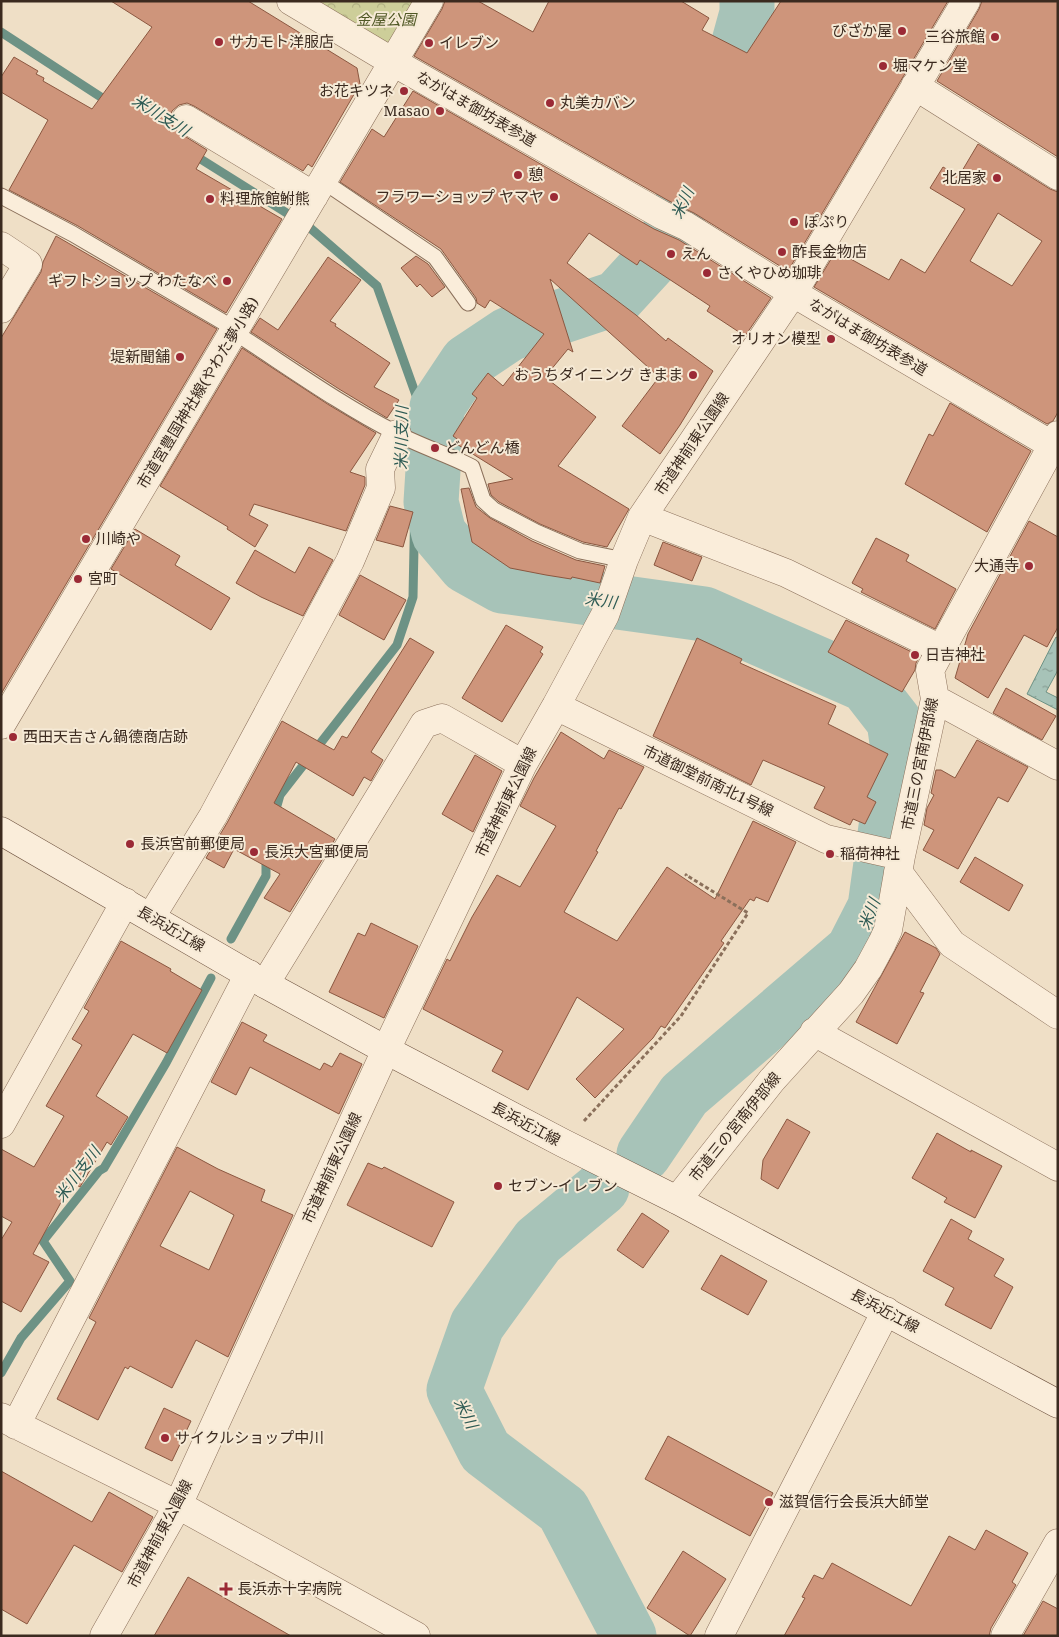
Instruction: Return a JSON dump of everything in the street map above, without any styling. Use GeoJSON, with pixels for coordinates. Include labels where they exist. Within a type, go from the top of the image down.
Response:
{"type":"FeatureCollection","features":[{"type":"Feature","properties":{"kind":"street","name":"ながはま御坊表参道"},"geometry":{"type":"LineString","coordinates":[[291,1],[393,62],[674,220],[793,293],[1055,440]]}},
{"type":"Feature","properties":{"kind":"street","name":"市道宮豊国神社線(やわた夢小路)"},"geometry":{"type":"LineString","coordinates":[[1,725],[428,1]]}},
{"type":"Feature","properties":{"kind":"street","name":"市道神前東公園線"},"geometry":{"type":"LineString","coordinates":[[104,1636],[178,1505],[386,1050],[522,764],[605,615],[642,517],[793,293],[966,1]]}},
{"type":"Feature","properties":{"kind":"street"},"geometry":{"type":"LineString","coordinates":[[915,86],[1058,176]]}},
{"type":"Feature","properties":{"kind":"street"},"geometry":{"type":"LineString","coordinates":[[186,120],[318,189]]}},
{"type":"Feature","properties":{"kind":"street"},"geometry":{"type":"LineString","coordinates":[[1,246],[28,264],[1,309]]}},
{"type":"Feature","properties":{"kind":"street"},"geometry":{"type":"LineString","coordinates":[[151,917],[213,816],[350,561],[381,488],[380,469],[401,436]]}},
{"type":"Feature","properties":{"kind":"street","name":"市道三の宮南伊部線"},"geometry":{"type":"LineString","coordinates":[[677,1200],[772,1080],[850,993],[875,956],[888,930],[898,861],[935,699],[930,670],[1055,440]]}},
{"type":"Feature","properties":{"kind":"street"},"geometry":{"type":"LineString","coordinates":[[642,517],[786,573],[941,649]]}},
{"type":"Feature","properties":{"kind":"street"},"geometry":{"type":"LineString","coordinates":[[935,699],[1058,766]]}},
{"type":"Feature","properties":{"kind":"street","name":"市道御堂前南北1号線"},"geometry":{"type":"LineString","coordinates":[[556,706],[826,839],[864,849],[898,861]]}},
{"type":"Feature","properties":{"kind":"street"},"geometry":{"type":"LineString","coordinates":[[416,1636],[178,1505],[9,1421],[257,979],[424,724],[442,718],[522,764]]}},
{"type":"Feature","properties":{"kind":"street","name":"長浜近江線"},"geometry":{"type":"LineString","coordinates":[[1,831],[257,979],[386,1050],[563,1143],[677,1200],[1058,1404]]}},
{"type":"Feature","properties":{"kind":"street"},"geometry":{"type":"LineString","coordinates":[[898,861],[952,944],[1058,1015]]}},
{"type":"Feature","properties":{"kind":"street"},"geometry":{"type":"LineString","coordinates":[[1,1124],[125,902]]}},
{"type":"Feature","properties":{"kind":"street"},"geometry":{"type":"LineString","coordinates":[[814,1032],[1058,1168]]}},
{"type":"Feature","properties":{"kind":"street"},"geometry":{"type":"LineString","coordinates":[[719,1636],[886,1311]]}},
{"type":"Feature","properties":{"kind":"street"},"geometry":{"type":"LineString","coordinates":[[1005,1636],[1058,1543]]}},
{"type":"Feature","properties":{"kind":"lane"},"geometry":{"type":"LineString","coordinates":[[318,189],[436,257],[468,303]]}},
{"type":"Feature","properties":{"kind":"lane"},"geometry":{"type":"LineString","coordinates":[[1,196],[73,234],[223,322],[234,332],[341,401],[401,436],[472,467],[483,500],[494,510],[536,532],[580,550],[620,572]]}},
{"type":"Feature","properties":{"kind":"path"},"geometry":{"type":"LineString","coordinates":[[563,1143],[681,1016],[748,913],[687,874]]}},
{"type":"Feature","properties":{"kind":"green space","name":"金屋公園"},"geometry":{"type":"Polygon","coordinates":[[[323,1],[419,1],[392,47],[320,5],[323,1]]]}},
{"type":"Feature","properties":{"kind":"water"},"geometry":{"type":"Polygon","coordinates":[[[1056,637],[1058,638],[1058,670],[1046,692],[1058,698],[1058,710],[1027,694],[1056,637]]]}},
{"type":"Feature","properties":{"kind":"building"},"geometry":{"type":"Polygon","coordinates":[[[111,1],[248,1],[357,68],[360,84],[312,167],[308,164],[303,171],[194,106],[187,103],[179,105],[172,111],[170,119],[173,127],[207,150],[196,169],[282,219],[226,313],[78,226],[9,190],[48,120],[1,92],[1,77],[14,57],[38,71],[36,74],[44,78],[43,81],[92,109],[152,27],[111,1]]]}},
{"type":"Feature","properties":{"kind":"building"},"geometry":{"type":"Polygon","coordinates":[[[445,1],[478,1],[533,32],[549,1],[681,1],[709,18],[702,30],[747,53],[781,1],[948,1],[788,271],[694,213],[669,201],[414,56],[445,1]]]}},
{"type":"Feature","properties":{"kind":"building"},"geometry":{"type":"Polygon","coordinates":[[[982,1],[1058,1],[1058,157],[937,81],[982,1]]]}},
{"type":"Feature","properties":{"kind":"building"},"geometry":{"type":"Polygon","coordinates":[[[413,91],[654,229],[679,240],[771,298],[745,336],[707,311],[710,306],[640,260],[637,265],[589,233],[567,263],[636,315],[666,341],[668,338],[713,371],[660,454],[622,426],[659,377],[550,279],[573,352],[568,349],[545,377],[596,417],[558,466],[629,509],[607,547],[583,542],[540,524],[499,502],[491,495],[488,484],[513,479],[455,443],[457,439],[453,436],[477,398],[472,394],[488,373],[503,386],[544,334],[490,300],[485,308],[477,303],[476,298],[441,249],[340,182],[372,129],[384,137],[413,91]]]}},
{"type":"Feature","properties":{"kind":"building"},"geometry":{"type":"Polygon","coordinates":[[[978,144],[1050,189],[1058,192],[1058,412],[1053,421],[1047,424],[814,287],[836,251],[889,280],[901,259],[925,273],[965,209],[930,188],[943,167],[959,176],[978,144]],[[998,213],[970,261],[1012,286],[1042,241],[998,213]]]}},
{"type":"Feature","properties":{"kind":"building"},"geometry":{"type":"Polygon","coordinates":[[[56,236],[217,329],[1,694],[1,338],[41,272],[43,262],[56,236]]]}},
{"type":"Feature","properties":{"kind":"building"},"geometry":{"type":"Polygon","coordinates":[[[416,256],[428,264],[445,287],[432,297],[420,284],[417,287],[401,268],[416,256]]]}},
{"type":"Feature","properties":{"kind":"building"},"geometry":{"type":"Polygon","coordinates":[[[328,257],[361,280],[330,321],[390,363],[374,387],[399,400],[387,418],[251,332],[260,318],[278,330],[328,257]]]}},
{"type":"Feature","properties":{"kind":"building"},"geometry":{"type":"Polygon","coordinates":[[[242,348],[329,405],[376,433],[350,472],[365,477],[365,485],[346,531],[254,504],[249,515],[268,525],[255,547],[227,529],[228,527],[160,486],[242,348]]]}},
{"type":"Feature","properties":{"kind":"building"},"geometry":{"type":"Polygon","coordinates":[[[950,403],[1031,451],[987,532],[905,484],[929,434],[933,436],[950,403]]]}},
{"type":"Feature","properties":{"kind":"building"},"geometry":{"type":"Polygon","coordinates":[[[469,488],[476,507],[490,518],[532,541],[576,560],[605,566],[600,583],[510,568],[472,542],[461,489],[469,488]]]}},
{"type":"Feature","properties":{"kind":"building"},"geometry":{"type":"Polygon","coordinates":[[[390,506],[413,512],[403,547],[376,540],[390,506]]]}},
{"type":"Feature","properties":{"kind":"building"},"geometry":{"type":"Polygon","coordinates":[[[1029,521],[1058,537],[1058,627],[1047,647],[1024,635],[988,698],[955,678],[968,634],[1029,521]]]}},
{"type":"Feature","properties":{"kind":"building"},"geometry":{"type":"Polygon","coordinates":[[[135,529],[180,556],[175,565],[230,598],[211,630],[111,569],[135,529]]]}},
{"type":"Feature","properties":{"kind":"building"},"geometry":{"type":"Polygon","coordinates":[[[876,538],[909,555],[906,561],[956,589],[935,629],[861,592],[863,589],[852,583],[876,538]]]}},
{"type":"Feature","properties":{"kind":"building"},"geometry":{"type":"Polygon","coordinates":[[[663,542],[702,557],[692,581],[654,565],[663,542]]]}},
{"type":"Feature","properties":{"kind":"building"},"geometry":{"type":"Polygon","coordinates":[[[309,547],[333,560],[303,616],[261,597],[236,583],[255,550],[295,573],[309,547]]]}},
{"type":"Feature","properties":{"kind":"building"},"geometry":{"type":"Polygon","coordinates":[[[360,575],[406,600],[384,640],[339,615],[360,575]]]}},
{"type":"Feature","properties":{"kind":"building"},"geometry":{"type":"Polygon","coordinates":[[[846,620],[920,656],[915,670],[902,692],[828,652],[846,620]]]}},
{"type":"Feature","properties":{"kind":"building"},"geometry":{"type":"Polygon","coordinates":[[[506,625],[543,647],[540,652],[543,654],[502,722],[462,698],[506,625]]]}},
{"type":"Feature","properties":{"kind":"building"},"geometry":{"type":"Polygon","coordinates":[[[410,638],[434,652],[371,752],[383,760],[371,781],[364,777],[353,796],[296,762],[274,803],[335,839],[290,912],[264,898],[280,874],[234,849],[224,868],[206,858],[282,721],[334,750],[342,736],[347,738],[410,638]]]}},
{"type":"Feature","properties":{"kind":"building"},"geometry":{"type":"Polygon","coordinates":[[[697,638],[742,659],[740,663],[836,706],[828,724],[888,754],[867,797],[876,802],[865,824],[853,819],[850,825],[814,808],[825,787],[763,760],[751,785],[653,736],[697,638]]]}},
{"type":"Feature","properties":{"kind":"building"},"geometry":{"type":"Polygon","coordinates":[[[1006,688],[1056,716],[1042,740],[993,713],[1006,688]]]}},
{"type":"Feature","properties":{"kind":"building"},"geometry":{"type":"Polygon","coordinates":[[[561,732],[604,759],[609,750],[644,767],[621,809],[619,808],[596,851],[598,852],[564,912],[617,941],[667,867],[715,899],[753,821],[796,842],[768,902],[756,897],[754,901],[750,899],[721,941],[724,943],[665,1028],[661,1026],[653,1038],[595,1098],[576,1079],[624,1029],[577,997],[528,1090],[492,1071],[503,1051],[423,1009],[447,959],[450,961],[472,917],[497,875],[520,887],[556,826],[520,806],[561,732]]]}},
{"type":"Feature","properties":{"kind":"building"},"geometry":{"type":"Polygon","coordinates":[[[977,740],[1028,767],[1008,802],[998,797],[958,869],[923,850],[934,830],[924,825],[927,808],[934,795],[931,793],[936,770],[941,770],[955,778],[977,740]]]}},
{"type":"Feature","properties":{"kind":"building"},"geometry":{"type":"Polygon","coordinates":[[[475,755],[502,771],[473,832],[442,814],[475,755]]]}},
{"type":"Feature","properties":{"kind":"building"},"geometry":{"type":"Polygon","coordinates":[[[975,857],[1023,885],[1009,911],[960,882],[975,857]]]}},
{"type":"Feature","properties":{"kind":"building"},"geometry":{"type":"Polygon","coordinates":[[[371,923],[418,946],[384,1018],[329,992],[358,933],[365,936],[371,923]]]}},
{"type":"Feature","properties":{"kind":"building"},"geometry":{"type":"Polygon","coordinates":[[[905,932],[936,948],[940,954],[920,992],[924,993],[897,1044],[856,1022],[905,932]]]}},
{"type":"Feature","properties":{"kind":"building"},"geometry":{"type":"Polygon","coordinates":[[[121,941],[171,969],[170,971],[202,990],[167,1053],[133,1034],[96,1096],[128,1117],[111,1145],[107,1142],[80,1187],[72,1182],[33,1254],[49,1262],[21,1312],[1,1301],[1,1240],[12,1222],[1,1216],[1,1149],[34,1167],[64,1116],[46,1106],[82,1045],[72,1039],[89,1011],[84,1008],[121,941]]]}},
{"type":"Feature","properties":{"kind":"building"},"geometry":{"type":"Polygon","coordinates":[[[242,1022],[267,1035],[263,1041],[320,1070],[324,1063],[332,1067],[340,1053],[362,1064],[339,1114],[250,1067],[236,1095],[211,1082],[242,1022]]]}},
{"type":"Feature","properties":{"kind":"building"},"geometry":{"type":"Polygon","coordinates":[[[787,1119],[810,1132],[778,1189],[761,1179],[763,1160],[787,1119]]]}},
{"type":"Feature","properties":{"kind":"building"},"geometry":{"type":"Polygon","coordinates":[[[937,1133],[971,1152],[971,1150],[1002,1166],[975,1218],[944,1202],[947,1198],[912,1178],[937,1133]]]}},
{"type":"Feature","properties":{"kind":"building"},"geometry":{"type":"Polygon","coordinates":[[[177,1147],[218,1169],[265,1190],[261,1201],[293,1215],[228,1357],[196,1340],[172,1388],[130,1366],[128,1369],[125,1367],[98,1420],[57,1399],[96,1322],[89,1318],[177,1147]],[[190,1191],[160,1246],[209,1270],[234,1215],[190,1191]]]}},
{"type":"Feature","properties":{"kind":"building"},"geometry":{"type":"Polygon","coordinates":[[[368,1163],[382,1169],[384,1167],[454,1202],[432,1247],[347,1205],[368,1163]]]}},
{"type":"Feature","properties":{"kind":"building"},"geometry":{"type":"Polygon","coordinates":[[[642,1213],[669,1231],[643,1268],[617,1250],[642,1213]]]}},
{"type":"Feature","properties":{"kind":"building"},"geometry":{"type":"Polygon","coordinates":[[[951,1219],[972,1231],[968,1239],[1004,1259],[994,1276],[1013,1287],[991,1329],[945,1305],[954,1288],[923,1271],[951,1219]]]}},
{"type":"Feature","properties":{"kind":"building"},"geometry":{"type":"Polygon","coordinates":[[[721,1255],[767,1281],[748,1315],[701,1289],[721,1255]]]}},
{"type":"Feature","properties":{"kind":"building"},"geometry":{"type":"Polygon","coordinates":[[[164,1408],[191,1421],[172,1461],[145,1448],[164,1408]]]}},
{"type":"Feature","properties":{"kind":"building"},"geometry":{"type":"Polygon","coordinates":[[[668,1436],[773,1493],[750,1536],[645,1479],[668,1436]]]}},
{"type":"Feature","properties":{"kind":"building"},"geometry":{"type":"Polygon","coordinates":[[[1,1471],[92,1522],[109,1492],[153,1517],[122,1572],[74,1545],[27,1624],[1,1609],[1,1471]]]}},
{"type":"Feature","properties":{"kind":"building"},"geometry":{"type":"Polygon","coordinates":[[[986,1530],[1028,1553],[1012,1582],[1016,1585],[991,1628],[989,1636],[784,1636],[805,1598],[802,1597],[814,1575],[823,1579],[832,1563],[911,1606],[949,1536],[975,1550],[986,1530]]]}},
{"type":"Feature","properties":{"kind":"building"},"geometry":{"type":"Polygon","coordinates":[[[683,1551],[726,1579],[690,1636],[647,1608],[683,1551]]]}},
{"type":"Feature","properties":{"kind":"building"},"geometry":{"type":"Polygon","coordinates":[[[188,1577],[291,1636],[154,1636],[188,1577]]]}},
{"type":"Feature","properties":{"kind":"building"},"geometry":{"type":"Polygon","coordinates":[[[1043,1601],[1058,1609],[1058,1636],[1023,1636],[1043,1601]]]}},
{"type":"Feature","properties":{"kind":"waterway","name":"米川"},"geometry":{"type":"LineString","coordinates":[[644,1154],[684,1095],[853,950],[875,907],[886,827],[901,770],[894,721],[866,685],[704,614],[502,586],[466,566],[439,534],[431,502],[437,407],[467,362],[509,334],[617,298],[661,250],[714,133],[747,13],[747,1]]}},
{"type":"Feature","properties":{"kind":"waterway","name":"米川支川"},"geometry":{"type":"LineString","coordinates":[[1,32],[110,103]]}},
{"type":"Feature","properties":{"kind":"waterway","name":"米川支川"},"geometry":{"type":"LineString","coordinates":[[191,153],[309,227],[377,286],[417,398],[413,597],[397,645],[280,795],[274,816]]}},
{"type":"Feature","properties":{"kind":"waterway","name":"米川支川"},"geometry":{"type":"LineString","coordinates":[[231,939],[266,876],[266,855]]}},
{"type":"Feature","properties":{"kind":"waterway","name":"米川支川"},"geometry":{"type":"LineString","coordinates":[[1,1373],[21,1338],[70,1281],[43,1241],[99,1171],[104,1168],[166,1063],[211,978]]}},
{"type":"Feature","properties":{"kind":"waterway","name":"米川"},"geometry":{"type":"LineString","coordinates":[[602,1188],[538,1241],[477,1325],[454,1390],[485,1451],[563,1510],[629,1636]]}},
{"type":"Feature","properties":{"kind":"place","name":"ぴざか屋"},"geometry":{"type":"Point","coordinates":[902,31]}},
{"type":"Feature","properties":{"kind":"place","name":"三谷旅館"},"geometry":{"type":"Point","coordinates":[995,37]}},
{"type":"Feature","properties":{"kind":"place","name":"サカモト洋服店"},"geometry":{"type":"Point","coordinates":[219,42]}},
{"type":"Feature","properties":{"kind":"place","name":"イレブン"},"geometry":{"type":"Point","coordinates":[429,43]}},
{"type":"Feature","properties":{"kind":"place","name":"堀マケン堂"},"geometry":{"type":"Point","coordinates":[883,66]}},
{"type":"Feature","properties":{"kind":"place","name":"お花キツネ"},"geometry":{"type":"Point","coordinates":[404,91]}},
{"type":"Feature","properties":{"kind":"place","name":"丸美カバン"},"geometry":{"type":"Point","coordinates":[550,103]}},
{"type":"Feature","properties":{"kind":"place","name":"Masao"},"geometry":{"type":"Point","coordinates":[440,111]}},
{"type":"Feature","properties":{"kind":"place","name":"憩"},"geometry":{"type":"Point","coordinates":[518,175]}},
{"type":"Feature","properties":{"kind":"place","name":"北居家"},"geometry":{"type":"Point","coordinates":[997,178]}},
{"type":"Feature","properties":{"kind":"place","name":"フラワーショップ ヤマヤ"},"geometry":{"type":"Point","coordinates":[554,197]}},
{"type":"Feature","properties":{"kind":"place","name":"料理旅館鮒熊"},"geometry":{"type":"Point","coordinates":[210,199]}},
{"type":"Feature","properties":{"kind":"place","name":"ぽぷり"},"geometry":{"type":"Point","coordinates":[794,222]}},
{"type":"Feature","properties":{"kind":"place","name":"酢長金物店"},"geometry":{"type":"Point","coordinates":[782,252]}},
{"type":"Feature","properties":{"kind":"place","name":"えん"},"geometry":{"type":"Point","coordinates":[671,254]}},
{"type":"Feature","properties":{"kind":"place","name":"さくやひめ珈琲"},"geometry":{"type":"Point","coordinates":[707,273]}},
{"type":"Feature","properties":{"kind":"place","name":"ギフトショップ わたなべ"},"geometry":{"type":"Point","coordinates":[227,281]}},
{"type":"Feature","properties":{"kind":"place","name":"オリオン模型"},"geometry":{"type":"Point","coordinates":[831,339]}},
{"type":"Feature","properties":{"kind":"place","name":"堤新聞舗"},"geometry":{"type":"Point","coordinates":[180,357]}},
{"type":"Feature","properties":{"kind":"place","name":"おうちダイニング きまま"},"geometry":{"type":"Point","coordinates":[693,375]}},
{"type":"Feature","properties":{"kind":"place","name":"どんどん橋"},"geometry":{"type":"Point","coordinates":[435,448]}},
{"type":"Feature","properties":{"kind":"place","name":"川崎や"},"geometry":{"type":"Point","coordinates":[86,539]}},
{"type":"Feature","properties":{"kind":"place","name":"大通寺"},"geometry":{"type":"Point","coordinates":[1029,566]}},
{"type":"Feature","properties":{"kind":"place","name":"宮町"},"geometry":{"type":"Point","coordinates":[78,579]}},
{"type":"Feature","properties":{"kind":"place","name":"日吉神社"},"geometry":{"type":"Point","coordinates":[915,655]}},
{"type":"Feature","properties":{"kind":"place","name":"西田天吉さん鍋德商店跡"},"geometry":{"type":"Point","coordinates":[13,737]}},
{"type":"Feature","properties":{"kind":"place","name":"長浜宮前郵便局"},"geometry":{"type":"Point","coordinates":[130,844]}},
{"type":"Feature","properties":{"kind":"place","name":"長浜大宮郵便局"},"geometry":{"type":"Point","coordinates":[254,852]}},
{"type":"Feature","properties":{"kind":"place","name":"稲荷神社"},"geometry":{"type":"Point","coordinates":[830,854]}},
{"type":"Feature","properties":{"kind":"place","name":"セブン-イレブン"},"geometry":{"type":"Point","coordinates":[498,1186]}},
{"type":"Feature","properties":{"kind":"place","name":"サイクルショップ中川"},"geometry":{"type":"Point","coordinates":[165,1438]}},
{"type":"Feature","properties":{"kind":"place","name":"滋賀信行会長浜大師堂"},"geometry":{"type":"Point","coordinates":[769,1502]}},
{"type":"Feature","properties":{"kind":"place","name":"長浜赤十字病院"},"geometry":{"type":"Point","coordinates":[226,1589]}}]}
